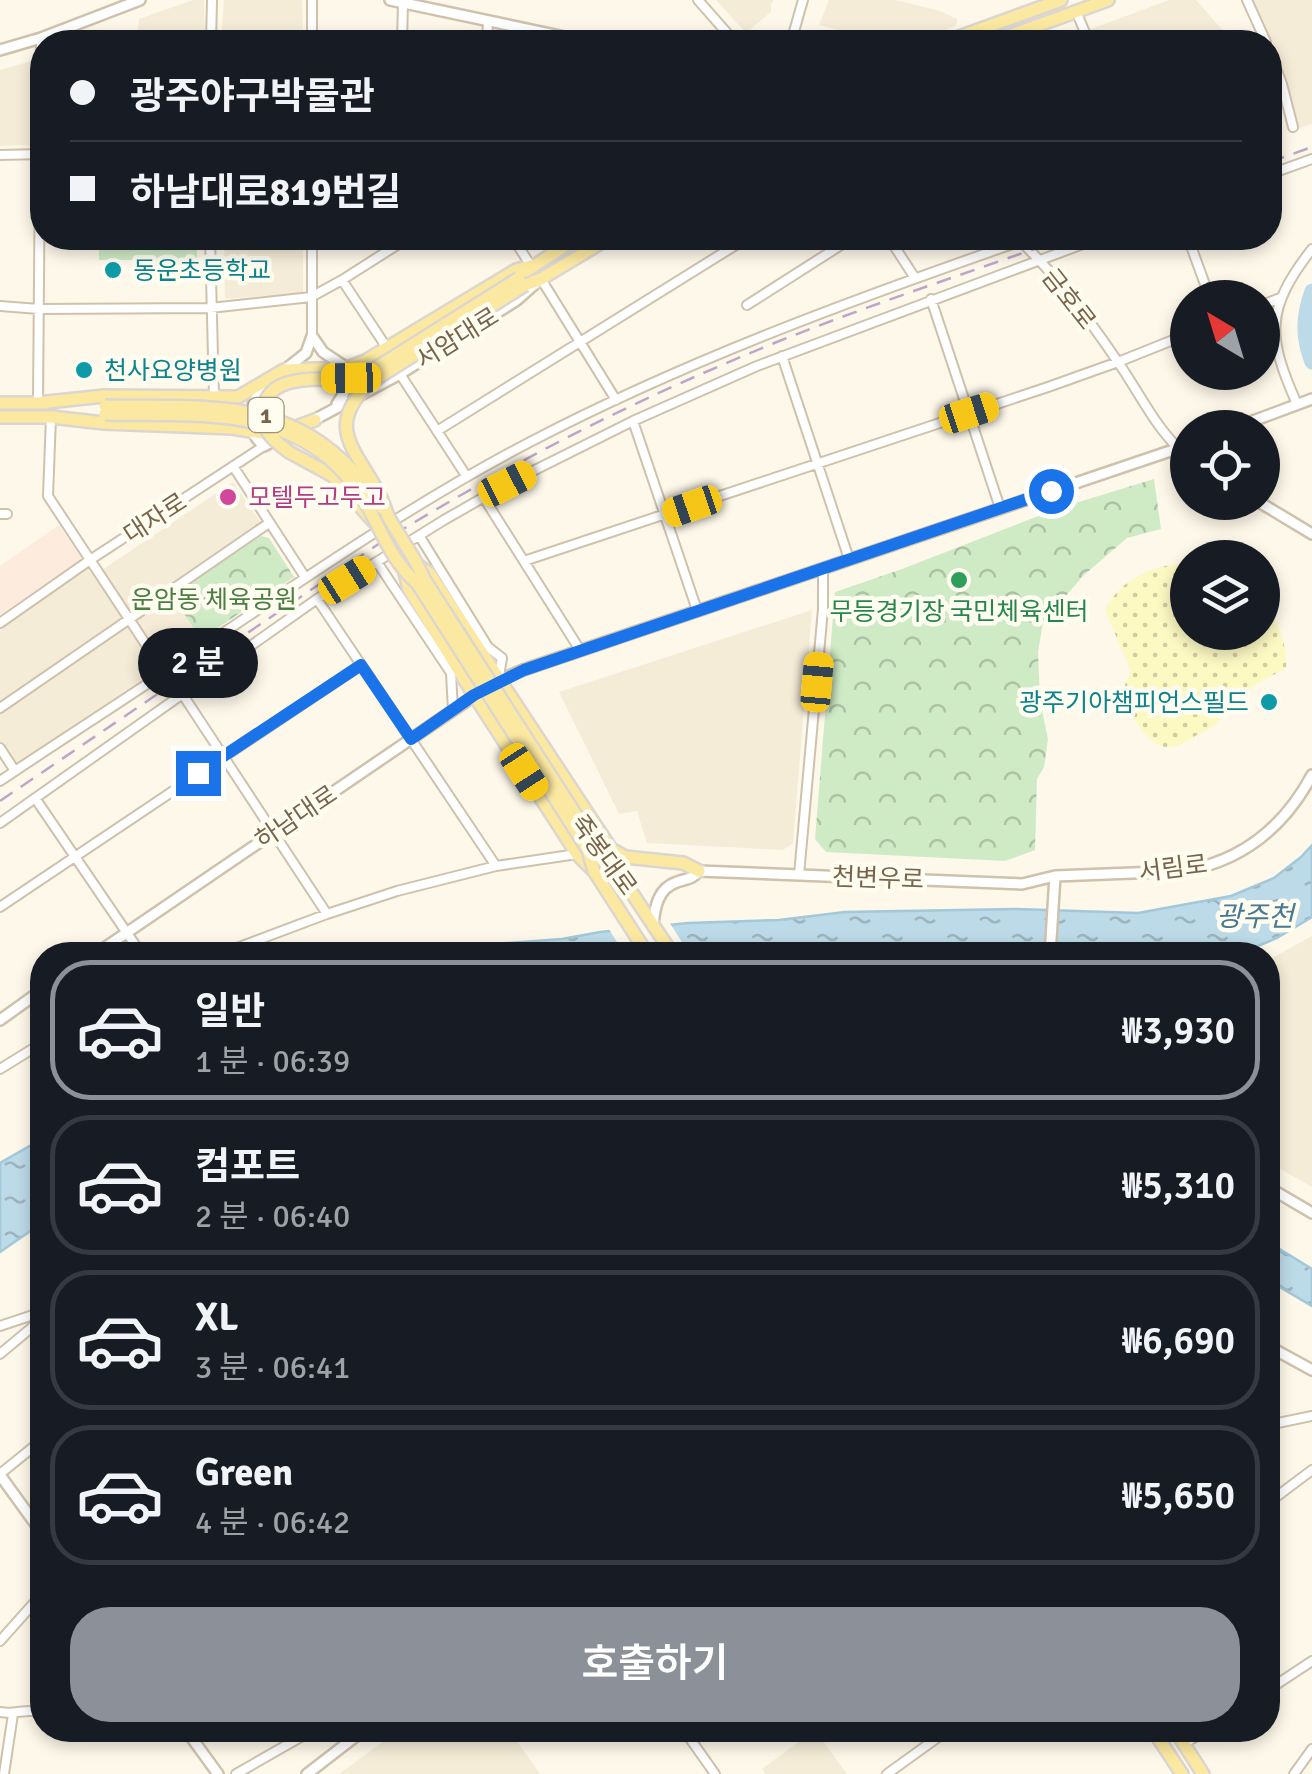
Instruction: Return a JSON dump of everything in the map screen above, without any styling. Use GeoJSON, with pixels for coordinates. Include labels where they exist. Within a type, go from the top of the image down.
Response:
{"type":"FeatureCollection","features":[{"type":"Feature","properties":{"kind":"main road"},"geometry":{"type":"LineString","coordinates":[[979,30],[1061,0]]}},
{"type":"Feature","properties":{"kind":"main road"},"geometry":{"type":"LineString","coordinates":[[1025,30],[1108,0]]}},
{"type":"Feature","properties":{"kind":"main road"},"geometry":{"type":"LineString","coordinates":[[38,403],[104,396],[238,396],[284,370],[347,368],[557,250]]}},
{"type":"Feature","properties":{"kind":"main road","name":"서암대로"},"geometry":{"type":"LineString","coordinates":[[522,282],[542,279],[589,250]]}},
{"type":"Feature","properties":{"kind":"main road"},"geometry":{"type":"LineString","coordinates":[[388,515],[350,446],[348,415],[353,403],[371,382],[522,282],[530,266]]}},
{"type":"Feature","properties":{"kind":"main road"},"geometry":{"type":"LineString","coordinates":[[375,523],[333,476],[272,439],[263,420],[270,394],[284,383],[300,379],[351,378],[368,373],[522,282]]}},
{"type":"Feature","properties":{"kind":"main road","name":"1"},"geometry":{"type":"LineString","coordinates":[[0,403],[221,416],[279,429],[315,449],[347,477],[365,501],[405,574]]}},
{"type":"Feature","properties":{"kind":"main road","name":"1"},"geometry":{"type":"LineString","coordinates":[[0,417],[223,408],[268,416],[327,447],[356,474],[388,515],[419,566]]}},
{"type":"Feature","properties":{"kind":"main road"},"geometry":{"type":"LineString","coordinates":[[51,417],[274,434],[315,420]]}},
{"type":"Feature","properties":{"kind":"main road"},"geometry":{"type":"LineString","coordinates":[[419,566],[430,574],[611,849],[618,872]]}},
{"type":"Feature","properties":{"kind":"main road","name":"죽봉대로"},"geometry":{"type":"LineString","coordinates":[[419,566],[603,858],[618,872],[664,942]]}},
{"type":"Feature","properties":{"kind":"main road"},"geometry":{"type":"LineString","coordinates":[[405,574],[409,589],[474,695],[577,854],[594,871]]}},
{"type":"Feature","properties":{"kind":"main road","name":"죽봉대로"},"geometry":{"type":"LineString","coordinates":[[405,574],[417,583],[588,850],[594,871]]}},
{"type":"Feature","properties":{"kind":"main road"},"geometry":{"type":"LineString","coordinates":[[611,849],[625,857],[684,863],[699,871]]}},
{"type":"Feature","properties":{"kind":"main road","name":"1"},"geometry":{"type":"LineString","coordinates":[[594,871],[640,942]]}},
{"type":"Feature","properties":{"kind":"main road"},"geometry":{"type":"LineString","coordinates":[[1161,1742],[1182,1774]]}},
{"type":"Feature","properties":{"kind":"main road"},"geometry":{"type":"LineString","coordinates":[[1184,1744],[1203,1774]]}},
{"type":"Feature","properties":{"kind":"street"},"geometry":{"type":"LineString","coordinates":[[62,30],[140,0]]}},
{"type":"Feature","properties":{"kind":"street"},"geometry":{"type":"LineString","coordinates":[[211,30],[212,0]]}},
{"type":"Feature","properties":{"kind":"street"},"geometry":{"type":"LineString","coordinates":[[312,0],[312,30]]}},
{"type":"Feature","properties":{"kind":"street"},"geometry":{"type":"LineString","coordinates":[[390,0],[531,30]]}},
{"type":"Feature","properties":{"kind":"street"},"geometry":{"type":"LineString","coordinates":[[454,14],[456,0]]}},
{"type":"Feature","properties":{"kind":"street"},"geometry":{"type":"LineString","coordinates":[[698,0],[724,30]]}},
{"type":"Feature","properties":{"kind":"street"},"geometry":{"type":"LineString","coordinates":[[794,30],[803,0]]}},
{"type":"Feature","properties":{"kind":"street"},"geometry":{"type":"LineString","coordinates":[[1248,0],[1261,30]]}},
{"type":"Feature","properties":{"kind":"street"},"geometry":{"type":"LineString","coordinates":[[402,2],[402,30]]}},
{"type":"Feature","properties":{"kind":"street"},"geometry":{"type":"LineString","coordinates":[[1076,11],[1084,30]]}},
{"type":"Feature","properties":{"kind":"street"},"geometry":{"type":"LineString","coordinates":[[488,21],[488,30]]}},
{"type":"Feature","properties":{"kind":"street"},"geometry":{"type":"LineString","coordinates":[[0,50],[30,41]]}},
{"type":"Feature","properties":{"kind":"street"},"geometry":{"type":"LineString","coordinates":[[1282,84],[1292,127]]}},
{"type":"Feature","properties":{"kind":"street"},"geometry":{"type":"LineString","coordinates":[[0,155],[30,154]]}},
{"type":"Feature","properties":{"kind":"street"},"geometry":{"type":"LineString","coordinates":[[1282,170],[1312,159]]}},
{"type":"Feature","properties":{"kind":"street"},"geometry":{"type":"LineString","coordinates":[[1280,298],[1312,249]]}},
{"type":"Feature","properties":{"kind":"street"},"geometry":{"type":"LineString","coordinates":[[38,403],[40,250]]}},
{"type":"Feature","properties":{"kind":"street"},"geometry":{"type":"LineString","coordinates":[[210,250],[214,396]]}},
{"type":"Feature","properties":{"kind":"street"},"geometry":{"type":"LineString","coordinates":[[264,446],[258,442],[249,418],[252,404],[258,394],[306,353],[312,336],[312,250]]}},
{"type":"Feature","properties":{"kind":"street"},"geometry":{"type":"LineString","coordinates":[[0,306],[210,308],[311,297],[387,250]]}},
{"type":"Feature","properties":{"kind":"street"},"geometry":{"type":"LineString","coordinates":[[520,250],[530,266]]}},
{"type":"Feature","properties":{"kind":"street"},"geometry":{"type":"LineString","coordinates":[[438,432],[728,250]]}},
{"type":"Feature","properties":{"kind":"street"},"geometry":{"type":"LineString","coordinates":[[747,304],[833,250]]}},
{"type":"Feature","properties":{"kind":"street"},"geometry":{"type":"LineString","coordinates":[[897,250],[915,278]]}},
{"type":"Feature","properties":{"kind":"street"},"geometry":{"type":"LineString","coordinates":[[0,780],[305,577],[467,477],[616,400],[765,335],[990,250]]}},
{"type":"Feature","properties":{"kind":"street","name":"금호로"},"geometry":{"type":"LineString","coordinates":[[1030,250],[1118,362],[1161,430],[1170,437]]}},
{"type":"Feature","properties":{"kind":"street"},"geometry":{"type":"LineString","coordinates":[[0,822],[317,599],[507,484],[633,422],[782,356],[1067,250]]}},
{"type":"Feature","properties":{"kind":"street"},"geometry":{"type":"LineString","coordinates":[[1193,250],[1204,280]]}},
{"type":"Feature","properties":{"kind":"street"},"geometry":{"type":"LineString","coordinates":[[542,279],[616,400]]}},
{"type":"Feature","properties":{"kind":"street","name":"서암대로"},"geometry":{"type":"LineString","coordinates":[[315,420],[400,374],[517,300],[542,279]]}},
{"type":"Feature","properties":{"kind":"street","name":"서암대로"},"geometry":{"type":"LineString","coordinates":[[342,280],[387,348]]}},
{"type":"Feature","properties":{"kind":"street"},"geometry":{"type":"LineString","coordinates":[[932,299],[1000,508]]}},
{"type":"Feature","properties":{"kind":"street"},"geometry":{"type":"LineString","coordinates":[[312,336],[323,352],[347,368],[348,386],[340,402],[315,420]]}},
{"type":"Feature","properties":{"kind":"street"},"geometry":{"type":"LineString","coordinates":[[524,561],[969,413],[1170,341]]}},
{"type":"Feature","properties":{"kind":"street"},"geometry":{"type":"LineString","coordinates":[[782,356],[850,559]]}},
{"type":"Feature","properties":{"kind":"street"},"geometry":{"type":"LineString","coordinates":[[1280,359],[1297,404]]}},
{"type":"Feature","properties":{"kind":"street"},"geometry":{"type":"LineString","coordinates":[[400,374],[467,477]]}},
{"type":"Feature","properties":{"kind":"street"},"geometry":{"type":"LineString","coordinates":[[1280,410],[1312,399]]}},
{"type":"Feature","properties":{"kind":"street"},"geometry":{"type":"LineString","coordinates":[[51,417],[48,496],[164,672]]}},
{"type":"Feature","properties":{"kind":"street","name":"대자로"},"geometry":{"type":"LineString","coordinates":[[0,624],[232,466],[315,420]]}},
{"type":"Feature","properties":{"kind":"street"},"geometry":{"type":"LineString","coordinates":[[633,422],[698,610]]}},
{"type":"Feature","properties":{"kind":"street","name":"하남대로"},"geometry":{"type":"LineString","coordinates":[[112,942],[499,680],[1170,450]]}},
{"type":"Feature","properties":{"kind":"street"},"geometry":{"type":"LineString","coordinates":[[232,466],[305,577]]}},
{"type":"Feature","properties":{"kind":"street"},"geometry":{"type":"LineString","coordinates":[[484,498],[580,650]]}},
{"type":"Feature","properties":{"kind":"street"},"geometry":{"type":"LineString","coordinates":[[1280,515],[1312,534]]}},
{"type":"Feature","properties":{"kind":"street"},"geometry":{"type":"LineString","coordinates":[[0,708],[269,523]]}},
{"type":"Feature","properties":{"kind":"street"},"geometry":{"type":"LineString","coordinates":[[420,537],[488,648],[502,658],[499,680]]}},
{"type":"Feature","properties":{"kind":"street"},"geometry":{"type":"LineString","coordinates":[[376,562],[451,673],[453,710]]}},
{"type":"Feature","properties":{"kind":"street"},"geometry":{"type":"LineString","coordinates":[[799,875],[823,609],[823,568]]}},
{"type":"Feature","properties":{"kind":"street"},"geometry":{"type":"LineString","coordinates":[[317,599],[496,866]]}},
{"type":"Feature","properties":{"kind":"street"},"geometry":{"type":"LineString","coordinates":[[3,905],[361,665]]}},
{"type":"Feature","properties":{"kind":"street"},"geometry":{"type":"LineString","coordinates":[[183,695],[327,914]]}},
{"type":"Feature","properties":{"kind":"street"},"geometry":{"type":"LineString","coordinates":[[0,748],[14,771]]}},
{"type":"Feature","properties":{"kind":"street","name":"서림로"},"geometry":{"type":"LineString","coordinates":[[1055,876],[1184,871],[1217,864],[1248,849],[1274,828],[1312,775]]}},
{"type":"Feature","properties":{"kind":"street"},"geometry":{"type":"LineString","coordinates":[[34,798],[133,942]]}},
{"type":"Feature","properties":{"kind":"street"},"geometry":{"type":"LineString","coordinates":[[253,942],[397,892],[496,866],[577,854]]}},
{"type":"Feature","properties":{"kind":"street"},"geometry":{"type":"LineString","coordinates":[[653,924],[662,892],[674,882],[690,880],[699,871]]}},
{"type":"Feature","properties":{"kind":"street","name":"천변우로"},"geometry":{"type":"LineString","coordinates":[[699,871],[1022,884],[1055,876]]}},
{"type":"Feature","properties":{"kind":"street"},"geometry":{"type":"LineString","coordinates":[[1050,942],[1055,876]]}},
{"type":"Feature","properties":{"kind":"street"},"geometry":{"type":"LineString","coordinates":[[0,1020],[30,999]]}},
{"type":"Feature","properties":{"kind":"street"},"geometry":{"type":"LineString","coordinates":[[0,1069],[30,1050]]}},
{"type":"Feature","properties":{"kind":"street"},"geometry":{"type":"LineString","coordinates":[[1280,1194],[1312,1213]]}},
{"type":"Feature","properties":{"kind":"street"},"geometry":{"type":"LineString","coordinates":[[0,1326],[30,1316]]}},
{"type":"Feature","properties":{"kind":"street"},"geometry":{"type":"LineString","coordinates":[[0,1354],[30,1330]]}},
{"type":"Feature","properties":{"kind":"street"},"geometry":{"type":"LineString","coordinates":[[1280,1353],[1312,1370]]}},
{"type":"Feature","properties":{"kind":"street"},"geometry":{"type":"LineString","coordinates":[[1280,1423],[1312,1416]]}},
{"type":"Feature","properties":{"kind":"street"},"geometry":{"type":"LineString","coordinates":[[30,1450],[0,1475],[30,1516]]}},
{"type":"Feature","properties":{"kind":"street"},"geometry":{"type":"LineString","coordinates":[[1280,1495],[1312,1470]]}},
{"type":"Feature","properties":{"kind":"street"},"geometry":{"type":"LineString","coordinates":[[0,1641],[30,1607]]}},
{"type":"Feature","properties":{"kind":"street"},"geometry":{"type":"LineString","coordinates":[[1280,1682],[1312,1661]]}},
{"type":"Feature","properties":{"kind":"street"},"geometry":{"type":"LineString","coordinates":[[0,1712],[30,1710]]}},
{"type":"Feature","properties":{"kind":"street"},"geometry":{"type":"LineString","coordinates":[[4,1774],[13,1714]]}},
{"type":"Feature","properties":{"kind":"street"},"geometry":{"type":"LineString","coordinates":[[195,1742],[218,1774]]}},
{"type":"Feature","properties":{"kind":"street"},"geometry":{"type":"LineString","coordinates":[[236,1774],[291,1742]]}},
{"type":"Feature","properties":{"kind":"street"},"geometry":{"type":"LineString","coordinates":[[308,1774],[349,1742]]}},
{"type":"Feature","properties":{"kind":"street"},"geometry":{"type":"LineString","coordinates":[[692,1742],[715,1774]]}},
{"type":"Feature","properties":{"kind":"street"},"geometry":{"type":"LineString","coordinates":[[887,1774],[931,1742]]}},
{"type":"Feature","properties":{"kind":"street"},"geometry":{"type":"LineString","coordinates":[[1294,1774],[1312,1749]]}},
{"type":"Feature","properties":{"kind":"shaded area"},"geometry":{"type":"Polygon","coordinates":[[[193,0],[204,0],[205,30],[138,30],[139,19],[193,0]]]}},
{"type":"Feature","properties":{"kind":"shaded area"},"geometry":{"type":"Polygon","coordinates":[[[224,0],[302,0],[303,30],[222,30],[224,0]]]}},
{"type":"Feature","properties":{"kind":"shaded area"},"geometry":{"type":"Polygon","coordinates":[[[716,0],[774,0],[771,12],[750,30],[743,30],[716,0]]]}},
{"type":"Feature","properties":{"kind":"shaded area"},"geometry":{"type":"Polygon","coordinates":[[[829,0],[895,0],[957,19],[955,26],[944,30],[838,30],[819,25],[829,0]]]}},
{"type":"Feature","properties":{"kind":"shaded area"},"geometry":{"type":"Polygon","coordinates":[[[1169,0],[1196,0],[1222,30],[1091,30],[1169,0]]]}},
{"type":"Feature","properties":{"kind":"shaded area"},"geometry":{"type":"Polygon","coordinates":[[[1253,0],[1312,0],[1312,124],[1298,129],[1282,66],[1282,30],[1266,30],[1253,0]]]}},
{"type":"Feature","properties":{"kind":"shaded area"},"geometry":{"type":"Polygon","coordinates":[[[30,61],[30,145],[0,146],[0,70],[30,61]]]}},
{"type":"Feature","properties":{"kind":"shaded area"},"geometry":{"type":"Polygon","coordinates":[[[224,250],[303,250],[303,293],[225,299],[224,250]]]}},
{"type":"Feature","properties":{"kind":"shaded area"},"geometry":{"type":"Polygon","coordinates":[[[233,482],[261,523],[130,612],[102,570],[233,482]]]}},
{"type":"Feature","properties":{"kind":"shaded area"},"geometry":{"type":"Polygon","coordinates":[[[59,525],[84,562],[0,621],[0,566],[59,525]]]}},
{"type":"Feature","properties":{"kind":"shaded area"},"geometry":{"type":"Polygon","coordinates":[[[88,568],[124,619],[0,704],[0,630],[88,568]]]}},
{"type":"Feature","properties":{"kind":"shaded area"},"geometry":{"type":"Polygon","coordinates":[[[172,596],[201,639],[164,663],[135,621],[172,596]]]}},
{"type":"Feature","properties":{"kind":"shaded area"},"geometry":{"type":"Polygon","coordinates":[[[812,610],[793,843],[783,850],[647,843],[637,811],[619,814],[559,692],[812,610]]]}},
{"type":"Feature","properties":{"kind":"shaded area"},"geometry":{"type":"Polygon","coordinates":[[[129,625],[157,669],[15,765],[0,741],[0,713],[129,625]]]}},
{"type":"Feature","properties":{"kind":"shaded area"},"geometry":{"type":"Polygon","coordinates":[[[1312,936],[1312,1187],[1280,1169],[1280,953],[1312,936]]]}},
{"type":"Feature","properties":{"kind":"shaded area"},"geometry":{"type":"Polygon","coordinates":[[[383,1742],[517,1742],[540,1774],[339,1774],[383,1742]]]}},
{"type":"Feature","properties":{"kind":"shaded area"},"geometry":{"type":"Polygon","coordinates":[[[799,1742],[824,1742],[847,1774],[766,1774],[762,1769],[799,1742]]]}},
{"type":"Feature","properties":{"kind":"green space"},"geometry":{"type":"Polygon","coordinates":[[[99,250],[197,250],[197,260],[99,260],[99,250]]]}},
{"type":"Feature","properties":{"kind":"green space"},"geometry":{"type":"Polygon","coordinates":[[[1154,479],[1161,529],[1127,538],[1084,575],[1043,622],[1038,652],[1040,701],[1048,739],[1044,767],[1037,779],[1035,850],[1005,861],[826,852],[815,839],[835,592],[1059,508],[1154,479]]]}},
{"type":"Feature","properties":{"kind":"green space","name":"운암동 체육공원"},"geometry":{"type":"Polygon","coordinates":[[[261,536],[269,538],[294,577],[201,639],[172,596],[261,536]]]}},
{"type":"Feature","properties":{"kind":"sand"},"geometry":{"type":"Polygon","coordinates":[[[1170,566],[1170,650],[1280,650],[1280,632],[1286,668],[1226,701],[1220,719],[1209,729],[1168,747],[1144,733],[1132,715],[1125,686],[1131,672],[1105,610],[1129,582],[1170,566]]]}},
{"type":"Feature","properties":{"kind":"water","name":"광주천"},"geometry":{"type":"Polygon","coordinates":[[[1312,845],[1312,917],[1268,942],[521,942],[688,923],[779,920],[845,912],[1015,909],[1138,913],[1231,896],[1274,878],[1312,845]]]}},
{"type":"Feature","properties":{"kind":"water"},"geometry":{"type":"Polygon","coordinates":[[[30,1146],[30,1231],[0,1252],[0,1163],[30,1146]]]}},
{"type":"Feature","properties":{"kind":"water"},"geometry":{"type":"Polygon","coordinates":[[[1280,1249],[1312,1269],[1312,1306],[1280,1287],[1280,1249]]]}},
{"type":"Feature","properties":{"kind":"pier"},"geometry":{"type":"Polygon","coordinates":[[[668,920],[682,942],[617,942],[607,926],[668,920]]]}},
{"type":"Feature","properties":{"kind":"waterway"},"geometry":{"type":"LineString","coordinates":[[1312,291],[1305,326],[1312,362]]}},
{"type":"Feature","properties":{"kind":"railway"},"geometry":{"type":"LineString","coordinates":[[1282,158],[1312,147]]}},
{"type":"Feature","properties":{"kind":"railway"},"geometry":{"type":"LineString","coordinates":[[0,801],[377,545],[546,449],[764,347],[1031,250]]}},
{"type":"Feature","properties":{"kind":"place","name":"동운초등학교"},"geometry":{"type":"Point","coordinates":[113,270]}},
{"type":"Feature","properties":{"kind":"place","name":"천사요양병원"},"geometry":{"type":"Point","coordinates":[84,370]}},
{"type":"Feature","properties":{"kind":"place","name":"모텔두고두고"},"geometry":{"type":"Point","coordinates":[228,497]}},
{"type":"Feature","properties":{"kind":"place","name":"무등경기장 국민체육센터"},"geometry":{"type":"Point","coordinates":[959,580]}},
{"type":"Feature","properties":{"kind":"place","name":"광주기아챔피언스필드"},"geometry":{"type":"Point","coordinates":[1269,702]}},
{"type":"Feature","properties":{"kind":"route"},"geometry":{"type":"LineString","coordinates":[[198,773],[361,665],[411,739],[474,695],[524,670],[1051,491]]}}]}
